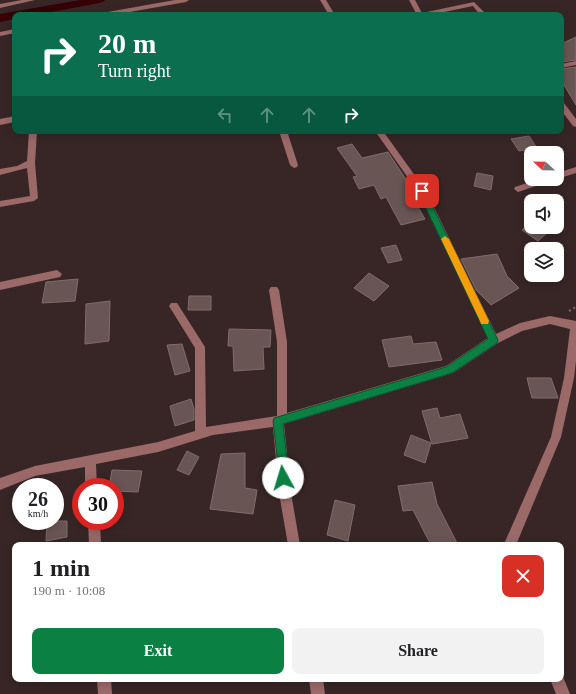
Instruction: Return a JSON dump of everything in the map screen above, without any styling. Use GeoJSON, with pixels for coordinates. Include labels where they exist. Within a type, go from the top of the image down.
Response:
{"type":"FeatureCollection","features":[{"type":"Feature","properties":{"kind":"street"},"geometry":{"type":"LineString","coordinates":[[0,6],[32,0]]}},
{"type":"Feature","properties":{"kind":"street"},"geometry":{"type":"LineString","coordinates":[[119,12],[186,0]]}},
{"type":"Feature","properties":{"kind":"street"},"geometry":{"type":"LineString","coordinates":[[323,0],[330,12]]}},
{"type":"Feature","properties":{"kind":"street"},"geometry":{"type":"LineString","coordinates":[[412,0],[418,12]]}},
{"type":"Feature","properties":{"kind":"street"},"geometry":{"type":"LineString","coordinates":[[435,12],[474,4],[481,12]]}},
{"type":"Feature","properties":{"kind":"street"},"geometry":{"type":"LineString","coordinates":[[0,34],[12,32]]}},
{"type":"Feature","properties":{"kind":"street"},"geometry":{"type":"LineString","coordinates":[[564,65],[576,63]]}},
{"type":"Feature","properties":{"kind":"street"},"geometry":{"type":"LineString","coordinates":[[564,109],[576,124]]}},
{"type":"Feature","properties":{"kind":"street"},"geometry":{"type":"LineString","coordinates":[[0,122],[12,120]]}},
{"type":"Feature","properties":{"kind":"street"},"geometry":{"type":"LineString","coordinates":[[0,204],[34,198],[31,163],[33,134]]}},
{"type":"Feature","properties":{"kind":"street"},"geometry":{"type":"LineString","coordinates":[[284,134],[294,164]]}},
{"type":"Feature","properties":{"kind":"street"},"geometry":{"type":"LineString","coordinates":[[381,134],[422,191],[494,340]]}},
{"type":"Feature","properties":{"kind":"street"},"geometry":{"type":"LineString","coordinates":[[0,172],[19,168],[31,163]]}},
{"type":"Feature","properties":{"kind":"street"},"geometry":{"type":"LineString","coordinates":[[564,174],[576,170]]}},
{"type":"Feature","properties":{"kind":"street"},"geometry":{"type":"LineString","coordinates":[[518,189],[527,186]]}},
{"type":"Feature","properties":{"kind":"street"},"geometry":{"type":"LineString","coordinates":[[0,286],[57,274]]}},
{"type":"Feature","properties":{"kind":"street"},"geometry":{"type":"LineString","coordinates":[[274,290],[282,342],[280,421],[285,492],[293,542]]}},
{"type":"Feature","properties":{"kind":"street"},"geometry":{"type":"LineString","coordinates":[[174,306],[200,347],[200,434]]}},
{"type":"Feature","properties":{"kind":"street"},"geometry":{"type":"LineString","coordinates":[[0,484],[35,471],[158,447],[213,430],[280,421],[449,370],[494,340],[520,327],[550,320],[576,326],[569,378],[556,438],[511,542]]}},
{"type":"Feature","properties":{"kind":"street"},"geometry":{"type":"LineString","coordinates":[[90,460],[91,478]]}},
{"type":"Feature","properties":{"kind":"street"},"geometry":{"type":"LineString","coordinates":[[94,530],[95,542]]}},
{"type":"Feature","properties":{"kind":"street"},"geometry":{"type":"LineString","coordinates":[[104,682],[105,694]]}},
{"type":"Feature","properties":{"kind":"street"},"geometry":{"type":"LineString","coordinates":[[316,682],[318,694]]}},
{"type":"Feature","properties":{"kind":"street"},"geometry":{"type":"LineString","coordinates":[[558,682],[563,694]]}},
{"type":"Feature","properties":{"kind":"building"},"geometry":{"type":"Polygon","coordinates":[[[576,37],[576,60],[564,62],[564,43],[576,37]]]}},
{"type":"Feature","properties":{"kind":"building"},"geometry":{"type":"Polygon","coordinates":[[[576,67],[576,105],[564,85],[564,69],[576,67]]]}},
{"type":"Feature","properties":{"kind":"building"},"geometry":{"type":"Polygon","coordinates":[[[529,136],[536,146],[524,146],[524,150],[519,151],[511,139],[529,136]]]}},
{"type":"Feature","properties":{"kind":"building"},"geometry":{"type":"Polygon","coordinates":[[[352,144],[362,158],[388,152],[407,181],[417,193],[420,200],[415,202],[425,219],[401,225],[386,197],[381,199],[374,185],[359,189],[353,177],[357,176],[337,148],[352,144]]]}},
{"type":"Feature","properties":{"kind":"building"},"geometry":{"type":"Polygon","coordinates":[[[477,173],[493,176],[491,190],[474,186],[477,173]]]}},
{"type":"Feature","properties":{"kind":"building"},"geometry":{"type":"Polygon","coordinates":[[[528,234],[546,234],[538,241],[528,234]]]}},
{"type":"Feature","properties":{"kind":"building"},"geometry":{"type":"Polygon","coordinates":[[[396,245],[402,260],[388,263],[381,248],[396,245]]]}},
{"type":"Feature","properties":{"kind":"building"},"geometry":{"type":"Polygon","coordinates":[[[497,254],[507,276],[519,288],[491,305],[476,290],[461,259],[497,254]]]}},
{"type":"Feature","properties":{"kind":"building"},"geometry":{"type":"Polygon","coordinates":[[[369,273],[389,286],[374,301],[354,288],[369,273]]]}},
{"type":"Feature","properties":{"kind":"building"},"geometry":{"type":"Polygon","coordinates":[[[78,279],[75,301],[42,303],[46,282],[78,279]]]}},
{"type":"Feature","properties":{"kind":"building"},"geometry":{"type":"Polygon","coordinates":[[[189,296],[211,296],[211,310],[188,310],[189,296]]]}},
{"type":"Feature","properties":{"kind":"building"},"geometry":{"type":"Polygon","coordinates":[[[110,301],[109,341],[85,344],[86,304],[110,301]]]}},
{"type":"Feature","properties":{"kind":"building"},"geometry":{"type":"Polygon","coordinates":[[[229,329],[271,330],[270,347],[263,347],[264,369],[234,371],[233,346],[228,346],[229,329]]]}},
{"type":"Feature","properties":{"kind":"building"},"geometry":{"type":"Polygon","coordinates":[[[411,336],[413,344],[436,342],[442,360],[389,367],[382,340],[411,336]]]}},
{"type":"Feature","properties":{"kind":"building"},"geometry":{"type":"Polygon","coordinates":[[[182,344],[190,371],[175,375],[167,345],[182,344]]]}},
{"type":"Feature","properties":{"kind":"building"},"geometry":{"type":"Polygon","coordinates":[[[527,378],[551,378],[558,398],[532,398],[527,378]]]}},
{"type":"Feature","properties":{"kind":"building"},"geometry":{"type":"Polygon","coordinates":[[[191,399],[194,409],[194,420],[175,426],[170,406],[191,399]]]}},
{"type":"Feature","properties":{"kind":"building"},"geometry":{"type":"Polygon","coordinates":[[[437,408],[440,418],[460,414],[468,438],[432,444],[422,411],[437,408]]]}},
{"type":"Feature","properties":{"kind":"building"},"geometry":{"type":"Polygon","coordinates":[[[411,435],[431,443],[425,463],[404,455],[411,435]]]}},
{"type":"Feature","properties":{"kind":"building"},"geometry":{"type":"Polygon","coordinates":[[[187,451],[199,457],[189,475],[177,470],[187,451]]]}},
{"type":"Feature","properties":{"kind":"building"},"geometry":{"type":"Polygon","coordinates":[[[245,453],[245,488],[257,490],[253,514],[210,509],[221,454],[245,453]]]}},
{"type":"Feature","properties":{"kind":"building"},"geometry":{"type":"Polygon","coordinates":[[[112,470],[142,471],[138,492],[124,491],[124,478],[111,478],[112,470]]]}},
{"type":"Feature","properties":{"kind":"building"},"geometry":{"type":"Polygon","coordinates":[[[432,482],[437,504],[456,542],[429,542],[413,510],[403,511],[398,486],[432,482]]]}},
{"type":"Feature","properties":{"kind":"building"},"geometry":{"type":"Polygon","coordinates":[[[335,500],[355,505],[348,541],[327,535],[335,500]]]}},
{"type":"Feature","properties":{"kind":"building"},"geometry":{"type":"Polygon","coordinates":[[[64,521],[67,521],[67,537],[46,541],[47,530],[64,530],[64,521]]]}},
{"type":"Feature","properties":{"kind":"waterway"},"geometry":{"type":"LineString","coordinates":[[33,12],[99,0]]}},
{"type":"Feature","properties":{"kind":"waterway"},"geometry":{"type":"LineString","coordinates":[[0,18],[12,16]]}},
{"type":"Feature","properties":{"kind":"slow traffic"},"geometry":{"type":"LineString","coordinates":[[445,239],[485,321]]}},
{"type":"Feature","properties":{"kind":"route"},"geometry":{"type":"LineString","coordinates":[[283,478],[278,421],[449,370],[494,340],[422,191]]}}]}
